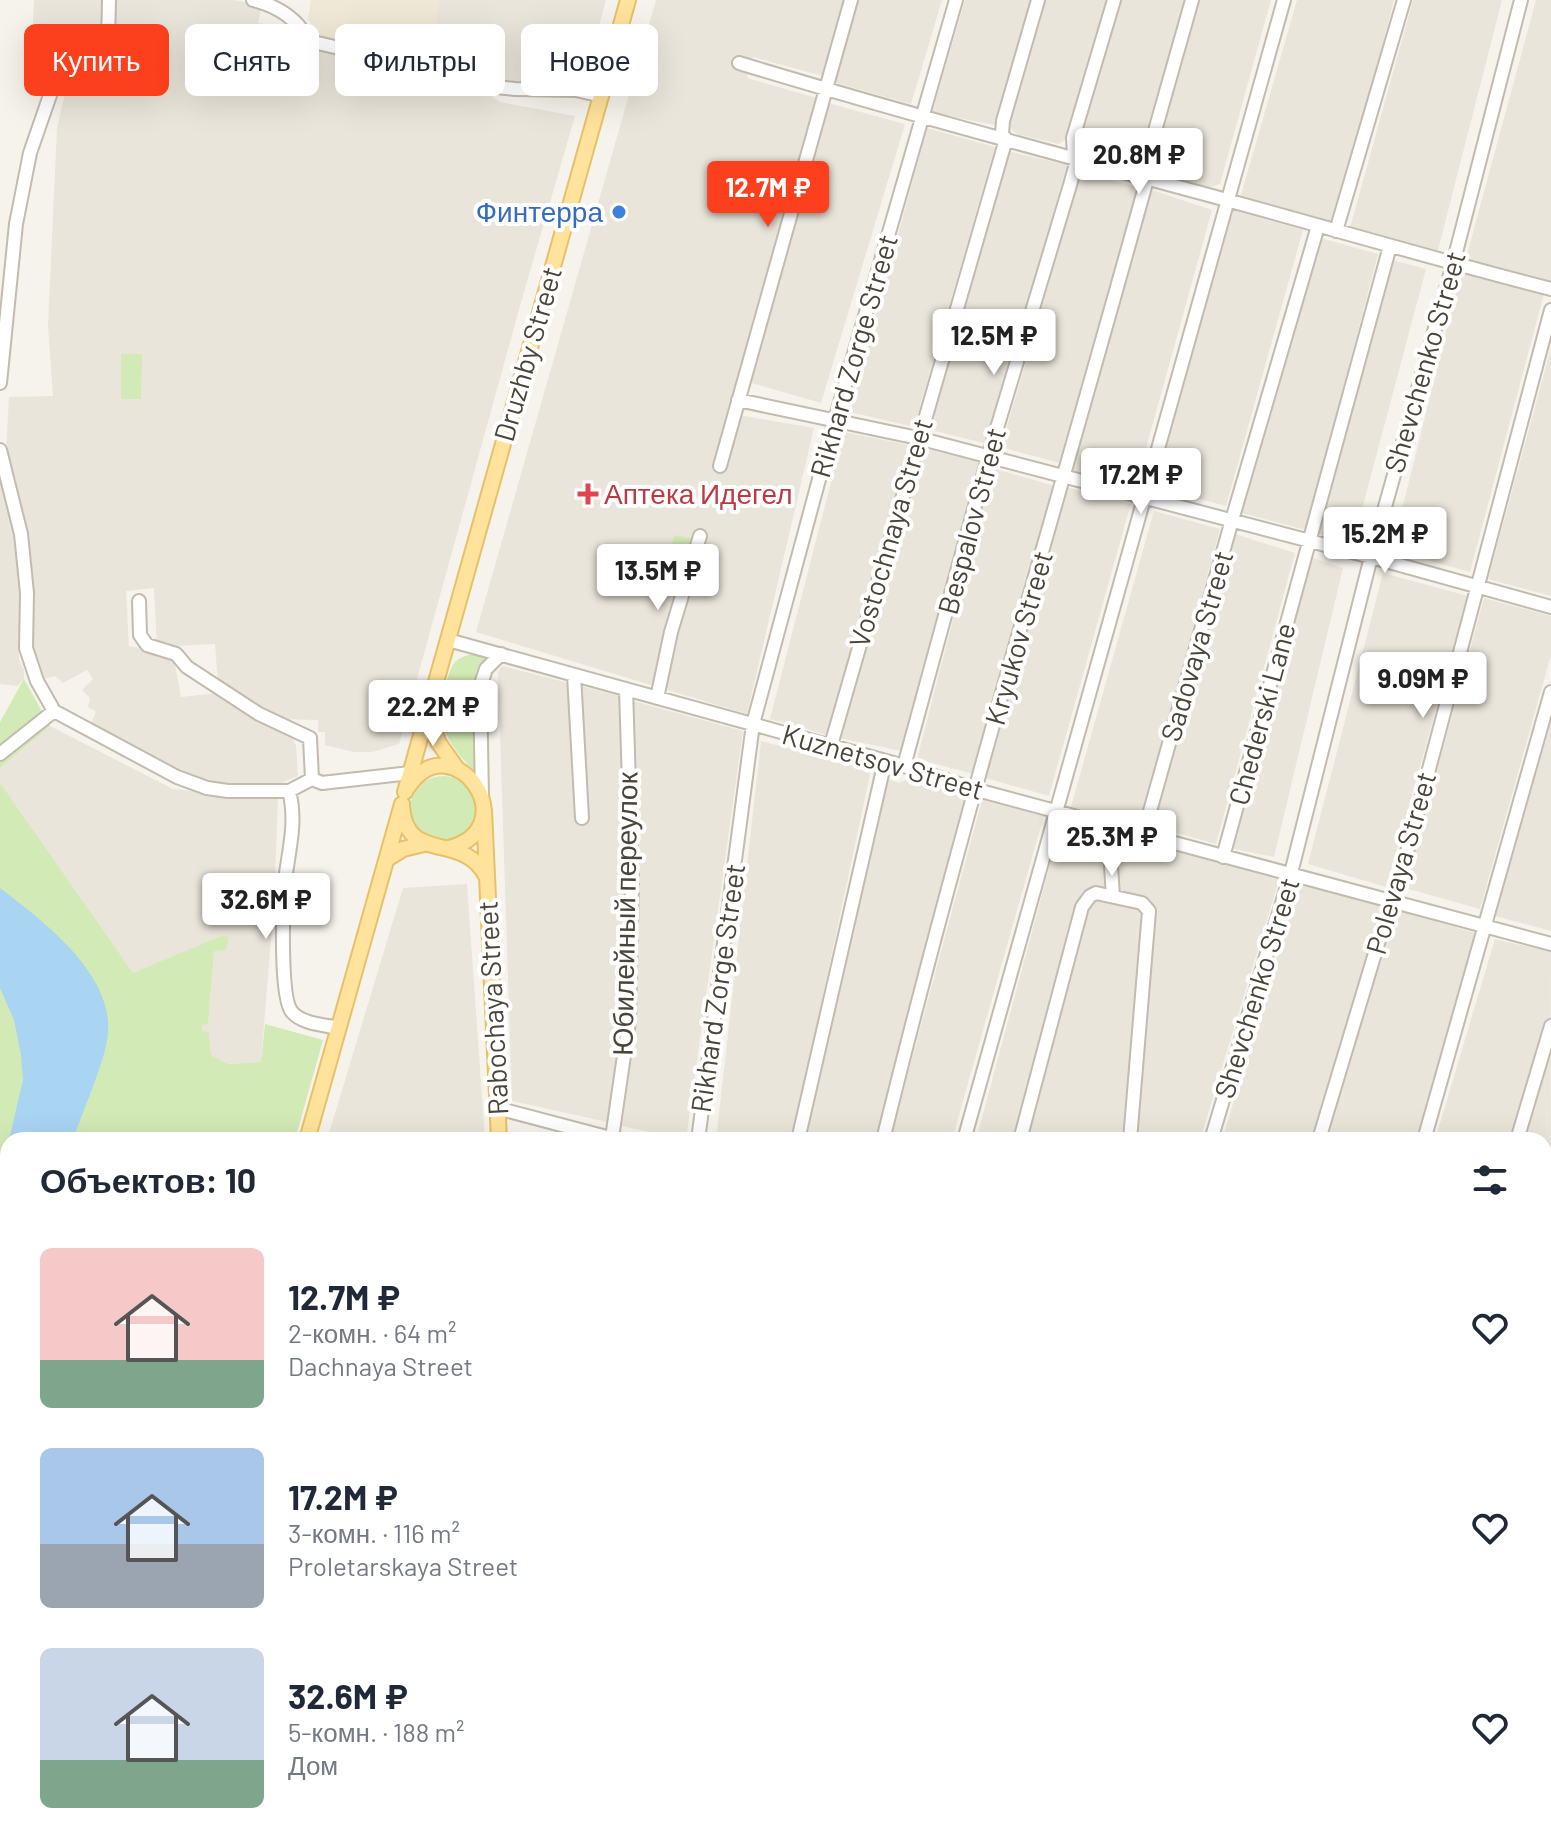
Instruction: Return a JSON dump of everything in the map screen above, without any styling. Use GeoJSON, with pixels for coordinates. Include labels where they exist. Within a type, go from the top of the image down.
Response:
{"type":"FeatureCollection","features":[{"type":"Feature","properties":{"kind":"main road","name":"Druzhby Street"},"geometry":{"type":"LineString","coordinates":[[622,24],[628,0]]}},
{"type":"Feature","properties":{"kind":"main road","name":"Druzhby Street"},"geometry":{"type":"LineString","coordinates":[[416,772],[429,708],[602,96]]}},
{"type":"Feature","properties":{"kind":"main road"},"geometry":{"type":"LineString","coordinates":[[429,708],[438,742],[458,770]]}},
{"type":"Feature","properties":{"kind":"main road"},"geometry":{"type":"LineString","coordinates":[[309,1132],[404,798],[416,772],[442,767],[458,770],[474,780],[483,803],[481,823],[473,835],[449,848],[424,844],[403,849],[387,859]]}},
{"type":"Feature","properties":{"kind":"main road"},"geometry":{"type":"LineString","coordinates":[[404,798],[407,827],[424,844]]}},
{"type":"Feature","properties":{"kind":"main road","name":"Rabochaya Street"},"geometry":{"type":"LineString","coordinates":[[483,803],[498,1132]]}},
{"type":"Feature","properties":{"kind":"main road","name":"Rabochaya Street"},"geometry":{"type":"LineString","coordinates":[[449,848],[476,861],[486,877]]}},
{"type":"Feature","properties":{"kind":"street"},"geometry":{"type":"LineString","coordinates":[[0,383],[16,224],[30,153],[56,78],[88,67],[106,47],[109,0]]}},
{"type":"Feature","properties":{"kind":"street"},"geometry":{"type":"LineString","coordinates":[[253,0],[282,11],[297,23],[309,41],[418,66],[487,86],[521,89]]}},
{"type":"Feature","properties":{"kind":"street"},"geometry":{"type":"LineString","coordinates":[[720,466],[851,0]]}},
{"type":"Feature","properties":{"kind":"street","name":"Rikhard Zorge Street"},"geometry":{"type":"LineString","coordinates":[[699,1132],[753,724],[835,420],[956,0]]}},
{"type":"Feature","properties":{"kind":"street","name":"Vostochnaya Street"},"geometry":{"type":"LineString","coordinates":[[831,745],[1006,139],[1002,134],[1003,121],[1038,0]]}},
{"type":"Feature","properties":{"kind":"street","name":"Bespalov Street"},"geometry":{"type":"LineString","coordinates":[[904,766],[988,458],[1077,160],[1073,138],[1114,0]]}},
{"type":"Feature","properties":{"kind":"street","name":"Kryukov Street"},"geometry":{"type":"LineString","coordinates":[[885,1132],[938,921],[1065,478],[1147,179],[1143,174],[1145,166],[1192,0]]}},
{"type":"Feature","properties":{"kind":"street"},"geometry":{"type":"LineString","coordinates":[[966,1132],[1284,0]]}},
{"type":"Feature","properties":{"kind":"street"},"geometry":{"type":"LineString","coordinates":[[1336,231],[1404,0]]}},
{"type":"Feature","properties":{"kind":"street","name":"Shevchenko Street"},"geometry":{"type":"LineString","coordinates":[[1213,1132],[1291,873],[1371,557],[1453,264],[1521,0]]}},
{"type":"Feature","properties":{"kind":"street"},"geometry":{"type":"LineString","coordinates":[[739,63],[923,118],[1551,289]]}},
{"type":"Feature","properties":{"kind":"street","name":"Sadovaya Street"},"geometry":{"type":"LineString","coordinates":[[1143,836],[1318,226]]}},
{"type":"Feature","properties":{"kind":"street","name":"Chederski Lane"},"geometry":{"type":"LineString","coordinates":[[1223,857],[1390,246]]}},
{"type":"Feature","properties":{"kind":"street","name":"Polevaya Street"},"geometry":{"type":"LineString","coordinates":[[1321,1132],[1399,882],[1551,310]]}},
{"type":"Feature","properties":{"kind":"street"},"geometry":{"type":"LineString","coordinates":[[738,400],[918,438],[1551,607]]}},
{"type":"Feature","properties":{"kind":"street"},"geometry":{"type":"LineString","coordinates":[[0,450],[21,534],[27,593],[26,648],[37,681],[54,711],[190,783],[228,791],[289,791],[312,779],[322,783],[416,772]]}},
{"type":"Feature","properties":{"kind":"street"},"geometry":{"type":"LineString","coordinates":[[657,698],[671,632],[700,536]]}},
{"type":"Feature","properties":{"kind":"street"},"geometry":{"type":"LineString","coordinates":[[139,601],[140,635],[147,645],[176,654],[187,667],[259,714],[310,738],[312,779]]}},
{"type":"Feature","properties":{"kind":"street","name":"Kuznetsov Street"},"geometry":{"type":"LineString","coordinates":[[448,640],[831,745],[1143,836],[1551,944]]}},
{"type":"Feature","properties":{"kind":"street"},"geometry":{"type":"LineString","coordinates":[[483,803],[480,687],[486,669],[501,654]]}},
{"type":"Feature","properties":{"kind":"street"},"geometry":{"type":"LineString","coordinates":[[574,675],[582,818]]}},
{"type":"Feature","properties":{"kind":"street","name":"Юбилейный переулок"},"geometry":{"type":"LineString","coordinates":[[616,1132],[629,1021],[632,880],[626,689]]}},
{"type":"Feature","properties":{"kind":"street"},"geometry":{"type":"LineString","coordinates":[[1426,1132],[1551,692]]}},
{"type":"Feature","properties":{"kind":"street"},"geometry":{"type":"LineString","coordinates":[[0,754],[54,711]]}},
{"type":"Feature","properties":{"kind":"street"},"geometry":{"type":"LineString","coordinates":[[800,1132],[885,761]]}},
{"type":"Feature","properties":{"kind":"street"},"geometry":{"type":"LineString","coordinates":[[289,791],[293,820],[284,890],[284,992],[292,1013],[302,1019],[339,1028]]}},
{"type":"Feature","properties":{"kind":"street"},"geometry":{"type":"LineString","coordinates":[[1113,896],[1111,866],[1118,829]]}},
{"type":"Feature","properties":{"kind":"street"},"geometry":{"type":"LineString","coordinates":[[1022,1132],[1082,907],[1096,893],[1142,903],[1149,911],[1131,1132]]}},
{"type":"Feature","properties":{"kind":"street"},"geometry":{"type":"LineString","coordinates":[[1519,1132],[1551,1026]]}},
{"type":"Feature","properties":{"kind":"street"},"geometry":{"type":"LineString","coordinates":[[497,1108],[588,1132]]}},
{"type":"Feature","properties":{"kind":"shaded area"},"geometry":{"type":"Polygon","coordinates":[[[34,0],[106,0],[105,24],[33,24],[34,0]]]}},
{"type":"Feature","properties":{"kind":"shaded area"},"geometry":{"type":"Polygon","coordinates":[[[116,0],[233,0],[261,9],[258,23],[263,24],[185,24],[185,96],[319,96],[319,50],[335,52],[335,96],[491,96],[500,102],[575,116],[399,744],[372,752],[354,752],[325,745],[325,732],[318,732],[318,720],[276,719],[218,684],[215,644],[157,647],[154,588],[126,591],[129,646],[174,659],[181,697],[218,693],[292,737],[296,746],[298,776],[281,783],[241,786],[207,781],[186,773],[91,723],[96,712],[88,707],[90,698],[82,690],[93,679],[87,670],[63,683],[55,676],[44,679],[34,662],[6,451],[9,397],[53,396],[48,326],[57,128],[64,96],[169,96],[169,24],[114,24],[116,0]]]}},
{"type":"Feature","properties":{"kind":"shaded area"},"geometry":{"type":"Polygon","coordinates":[[[311,0],[439,0],[435,24],[335,24],[335,39],[321,37],[319,24],[312,24],[308,19],[311,0]]]}},
{"type":"Feature","properties":{"kind":"shaded area"},"geometry":{"type":"Polygon","coordinates":[[[439,0],[606,0],[600,24],[521,24],[521,83],[505,81],[505,24],[435,24],[439,0]]]}},
{"type":"Feature","properties":{"kind":"shaded area"},"geometry":{"type":"Polygon","coordinates":[[[656,0],[844,0],[823,76],[753,57],[747,78],[817,98],[727,413],[814,428],[747,714],[476,632],[629,96],[658,96],[658,24],[649,24],[656,0]]]}},
{"type":"Feature","properties":{"kind":"shaded area"},"geometry":{"type":"Polygon","coordinates":[[[856,0],[942,0],[911,104],[833,82],[856,0]]]}},
{"type":"Feature","properties":{"kind":"shaded area"},"geometry":{"type":"Polygon","coordinates":[[[965,0],[1031,0],[995,125],[932,113],[965,0]]]}},
{"type":"Feature","properties":{"kind":"shaded area"},"geometry":{"type":"Polygon","coordinates":[[[1043,0],[1107,0],[1067,138],[1059,144],[1017,134],[1007,126],[1043,0]]]}},
{"type":"Feature","properties":{"kind":"shaded area"},"geometry":{"type":"Polygon","coordinates":[[[1119,0],[1187,0],[1136,163],[1132,165],[1098,157],[1076,147],[1119,0]]]}},
{"type":"Feature","properties":{"kind":"shaded area"},"geometry":{"type":"Polygon","coordinates":[[[1197,0],[1271,0],[1220,184],[1205,189],[1149,172],[1197,0]]]}},
{"type":"Feature","properties":{"kind":"shaded area"},"geometry":{"type":"Polygon","coordinates":[[[1297,0],[1394,0],[1372,86],[1330,222],[1241,195],[1297,0]]]}},
{"type":"Feature","properties":{"kind":"shaded area"},"geometry":{"type":"Polygon","coordinates":[[[1413,0],[1502,0],[1437,254],[1350,228],[1413,0]]]}},
{"type":"Feature","properties":{"kind":"shaded area"},"geometry":{"type":"Polygon","coordinates":[[[1536,0],[1551,0],[1551,285],[1465,262],[1536,0]]]}},
{"type":"Feature","properties":{"kind":"shaded area"},"geometry":{"type":"Polygon","coordinates":[[[828,103],[905,124],[821,403],[748,382],[828,103]]]}},
{"type":"Feature","properties":{"kind":"shaded area"},"geometry":{"type":"Polygon","coordinates":[[[927,128],[995,147],[914,427],[850,412],[927,128]]]}},
{"type":"Feature","properties":{"kind":"shaded area"},"geometry":{"type":"Polygon","coordinates":[[[1007,151],[1067,165],[987,444],[927,429],[1007,151]]]}},
{"type":"Feature","properties":{"kind":"shaded area"},"geometry":{"type":"Polygon","coordinates":[[[1081,173],[1138,187],[1059,463],[1001,447],[1081,173]]]}},
{"type":"Feature","properties":{"kind":"shaded area"},"geometry":{"type":"Polygon","coordinates":[[[1152,190],[1212,210],[1135,488],[1071,471],[1152,190]]]}},
{"type":"Feature","properties":{"kind":"shaded area"},"geometry":{"type":"Polygon","coordinates":[[[1232,210],[1303,230],[1226,506],[1155,487],[1232,210]]]}},
{"type":"Feature","properties":{"kind":"shaded area"},"geometry":{"type":"Polygon","coordinates":[[[1317,237],[1378,254],[1306,530],[1238,512],[1317,237]]]}},
{"type":"Feature","properties":{"kind":"shaded area"},"geometry":{"type":"Polygon","coordinates":[[[1389,259],[1426,269],[1353,543],[1316,534],[1389,259]]]}},
{"type":"Feature","properties":{"kind":"shaded area"},"geometry":{"type":"Polygon","coordinates":[[[1461,272],[1544,294],[1470,572],[1392,550],[1461,272]]]}},
{"type":"Feature","properties":{"kind":"shaded area"},"geometry":{"type":"Polygon","coordinates":[[[1551,348],[1551,596],[1488,579],[1551,348]]]}},
{"type":"Feature","properties":{"kind":"shaded area"},"geometry":{"type":"Polygon","coordinates":[[[844,432],[909,445],[827,735],[770,719],[844,432]]]}},
{"type":"Feature","properties":{"kind":"shaded area"},"geometry":{"type":"Polygon","coordinates":[[[921,448],[982,463],[901,751],[839,738],[921,448]]]}},
{"type":"Feature","properties":{"kind":"shaded area"},"geometry":{"type":"Polygon","coordinates":[[[992,468],[1055,486],[974,774],[917,759],[992,468]]]}},
{"type":"Feature","properties":{"kind":"shaded area"},"geometry":{"type":"Polygon","coordinates":[[[0,470],[12,499],[19,567],[19,660],[24,679],[18,686],[0,684],[0,470]]]}},
{"type":"Feature","properties":{"kind":"shaded area"},"geometry":{"type":"Polygon","coordinates":[[[1066,487],[1131,503],[1049,796],[986,778],[1066,487]]]}},
{"type":"Feature","properties":{"kind":"shaded area"},"geometry":{"type":"Polygon","coordinates":[[[1154,511],[1220,529],[1140,823],[1071,807],[1154,511]]]}},
{"type":"Feature","properties":{"kind":"shaded area"},"geometry":{"type":"Polygon","coordinates":[[[1232,533],[1295,553],[1216,844],[1152,826],[1232,533]]]}},
{"type":"Feature","properties":{"kind":"shaded area"},"geometry":{"type":"Polygon","coordinates":[[[1308,556],[1343,568],[1274,857],[1229,848],[1308,556]]]}},
{"type":"Feature","properties":{"kind":"shaded area"},"geometry":{"type":"Polygon","coordinates":[[[1383,573],[1468,596],[1386,887],[1308,864],[1383,573]]]}},
{"type":"Feature","properties":{"kind":"shaded area"},"geometry":{"type":"Polygon","coordinates":[[[1484,598],[1551,616],[1551,655],[1480,909],[1405,888],[1484,598]]]}},
{"type":"Feature","properties":{"kind":"shaded area"},"geometry":{"type":"Polygon","coordinates":[[[502,666],[620,696],[627,870],[624,1016],[614,1108],[608,1122],[512,1101],[498,672],[502,666]]]}},
{"type":"Feature","properties":{"kind":"shaded area"},"geometry":{"type":"Polygon","coordinates":[[[633,701],[743,731],[687,1132],[649,1132],[622,1126],[637,1012],[633,701]]]}},
{"type":"Feature","properties":{"kind":"shaded area"},"geometry":{"type":"Polygon","coordinates":[[[1551,721],[1551,931],[1495,916],[1551,721]]]}},
{"type":"Feature","properties":{"kind":"shaded area"},"geometry":{"type":"Polygon","coordinates":[[[50,726],[173,789],[278,799],[274,901],[261,1062],[227,1064],[211,1055],[209,1034],[202,1031],[202,1024],[208,1023],[214,950],[221,936],[134,975],[0,784],[0,768],[50,726]]]}},
{"type":"Feature","properties":{"kind":"shaded area"},"geometry":{"type":"Polygon","coordinates":[[[761,741],[871,770],[794,1132],[717,1132],[761,741]]]}},
{"type":"Feature","properties":{"kind":"shaded area"},"geometry":{"type":"Polygon","coordinates":[[[888,779],[899,783],[906,780],[968,795],[881,1132],[808,1132],[888,779]]]}},
{"type":"Feature","properties":{"kind":"shaded area"},"geometry":{"type":"Polygon","coordinates":[[[982,800],[1044,815],[954,1132],[892,1132],[982,800]]]}},
{"type":"Feature","properties":{"kind":"shaded area"},"geometry":{"type":"Polygon","coordinates":[[[1062,820],[1279,880],[1202,1132],[978,1132],[1062,820]]]}},
{"type":"Feature","properties":{"kind":"shaded area"},"geometry":{"type":"Polygon","coordinates":[[[467,884],[484,1132],[329,1132],[403,888],[467,884]]]}},
{"type":"Feature","properties":{"kind":"shaded area"},"geometry":{"type":"Polygon","coordinates":[[[1299,885],[1475,933],[1419,1132],[1224,1132],[1299,885]]]}},
{"type":"Feature","properties":{"kind":"shaded area"},"geometry":{"type":"Polygon","coordinates":[[[1495,939],[1551,952],[1551,1132],[1437,1132],[1495,939]]]}},
{"type":"Feature","properties":{"kind":"green space"},"geometry":{"type":"Polygon","coordinates":[[[121,354],[142,354],[141,399],[121,399],[121,354]]]}},
{"type":"Feature","properties":{"kind":"green space"},"geometry":{"type":"Polygon","coordinates":[[[674,535],[694,539],[685,578],[666,574],[674,535]]]}},
{"type":"Feature","properties":{"kind":"green space"},"geometry":{"type":"Polygon","coordinates":[[[491,653],[479,665],[476,674],[478,774],[447,735],[441,712],[442,699],[455,662],[467,655],[491,653]]]}},
{"type":"Feature","properties":{"kind":"green space"},"geometry":{"type":"Polygon","coordinates":[[[24,679],[50,726],[0,768],[0,722],[24,679]]]}},
{"type":"Feature","properties":{"kind":"green space"},"geometry":{"type":"Polygon","coordinates":[[[443,776],[456,779],[466,786],[473,796],[476,809],[473,822],[466,832],[456,839],[443,842],[430,839],[420,832],[413,822],[410,809],[413,796],[420,786],[430,779],[443,776]]]}},
{"type":"Feature","properties":{"kind":"green space"},"geometry":{"type":"Polygon","coordinates":[[[0,783],[133,973],[221,936],[229,937],[226,950],[214,951],[208,1024],[202,1025],[202,1031],[209,1033],[211,1055],[228,1064],[261,1062],[265,1024],[323,1040],[297,1132],[0,1132],[0,783]]]}},
{"type":"Feature","properties":{"kind":"water"},"geometry":{"type":"Polygon","coordinates":[[[0,888],[56,934],[90,973],[102,995],[108,1017],[107,1041],[76,1132],[11,1132],[23,1080],[14,1020],[0,988],[0,888]]]}},
{"type":"Feature","properties":{"kind":"place","name":"Финтерра"},"geometry":{"type":"Point","coordinates":[619,212]}},
{"type":"Feature","properties":{"kind":"place","name":"Аптека Идегел"},"geometry":{"type":"Point","coordinates":[588,494]}}]}
